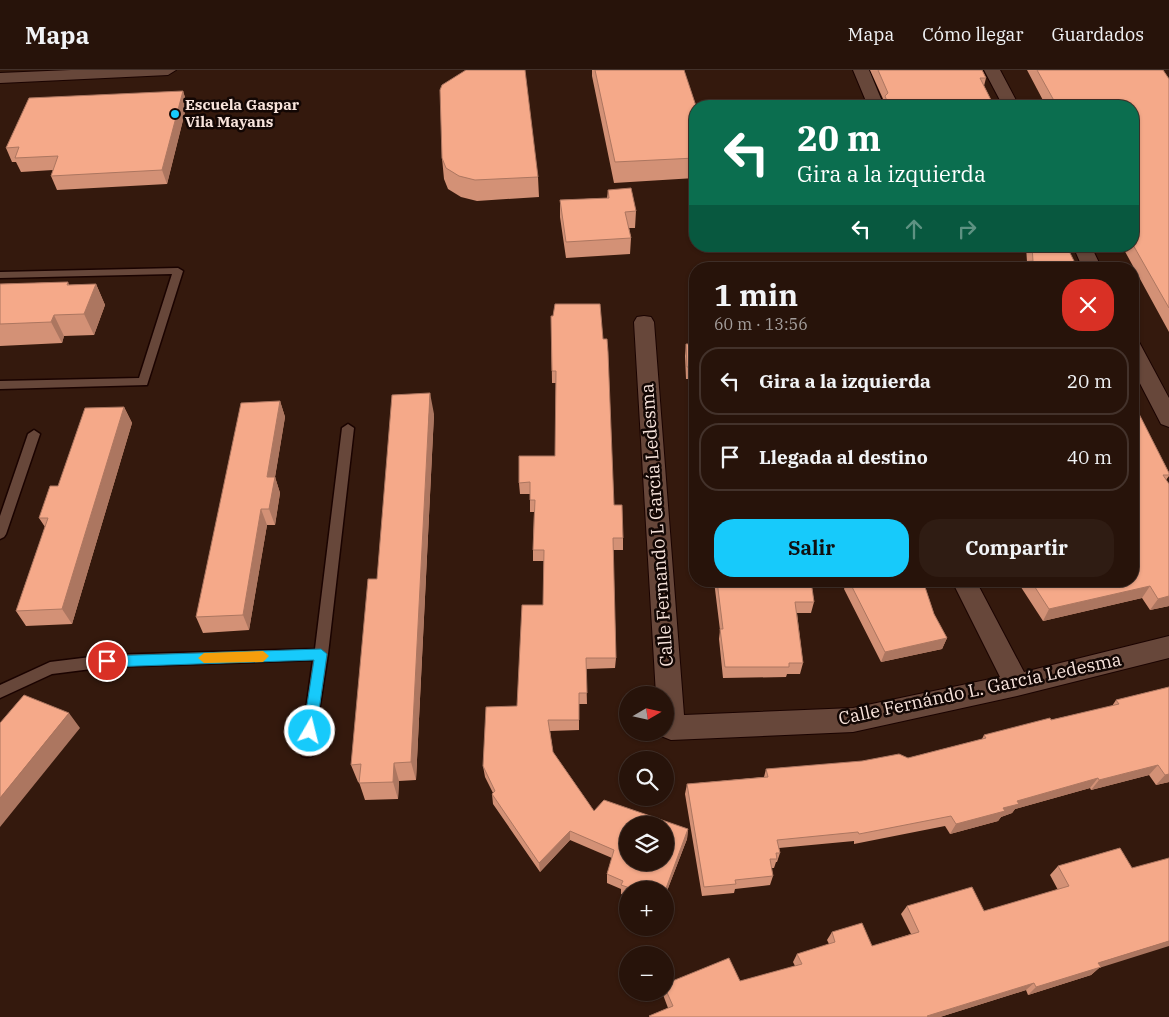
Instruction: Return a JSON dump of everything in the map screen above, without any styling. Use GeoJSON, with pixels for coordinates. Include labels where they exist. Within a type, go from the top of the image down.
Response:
{"type":"FeatureCollection","features":[{"type":"Feature","properties":{"kind":"street"},"geometry":{"type":"LineString","coordinates":[[0,78],[168,70]]}},
{"type":"Feature","properties":{"kind":"street"},"geometry":{"type":"LineString","coordinates":[[861,70],[874,100]]}},
{"type":"Feature","properties":{"kind":"street"},"geometry":{"type":"LineString","coordinates":[[992,70],[1008,100]]}},
{"type":"Feature","properties":{"kind":"street","name":"Calle Fernando L García Ledesma"},"geometry":{"type":"LineString","coordinates":[[644,322],[668,686]]}},
{"type":"Feature","properties":{"kind":"street"},"geometry":{"type":"LineString","coordinates":[[1139,361],[1169,419]]}},
{"type":"Feature","properties":{"kind":"street"},"geometry":{"type":"LineString","coordinates":[[967,587],[1017,685]]}},
{"type":"Feature","properties":{"kind":"street","name":"Calle Fernándo L. García Ledesma"},"geometry":{"type":"LineString","coordinates":[[674,728],[853,720],[1017,685],[1169,647]]}},
{"type":"Feature","properties":{"kind":"lane"},"geometry":{"type":"LineString","coordinates":[[0,275],[178,271],[143,382],[0,385]]}},
{"type":"Feature","properties":{"kind":"lane"},"geometry":{"type":"LineString","coordinates":[[307,751],[321,654],[348,428]]}},
{"type":"Feature","properties":{"kind":"lane"},"geometry":{"type":"LineString","coordinates":[[0,534],[34,434]]}},
{"type":"Feature","properties":{"kind":"lane"},"geometry":{"type":"LineString","coordinates":[[0,692],[50,668],[107,661],[321,654]]}},
{"type":"Feature","properties":{"kind":"building"},"geometry":{"type":"Polygon","coordinates":[[[466,70],[525,70],[538,177],[475,180],[459,176],[446,168],[442,158],[440,90],[442,85],[466,70]]]}},
{"type":"Feature","properties":{"kind":"building"},"geometry":{"type":"Polygon","coordinates":[[[595,70],[684,70],[694,100],[689,100],[689,158],[615,162],[595,70]]]}},
{"type":"Feature","properties":{"kind":"building"},"geometry":{"type":"Polygon","coordinates":[[[878,70],[982,70],[986,78],[980,78],[991,100],[887,100],[885,96],[888,93],[878,70]]]}},
{"type":"Feature","properties":{"kind":"building"},"geometry":{"type":"Polygon","coordinates":[[[1037,70],[1163,70],[1169,79],[1169,308],[1137,252],[1139,252],[1139,100],[1054,100],[1037,70]]]}},
{"type":"Feature","properties":{"kind":"building"},"geometry":{"type":"Polygon","coordinates":[[[183,91],[162,170],[51,176],[58,156],[15,158],[19,147],[6,148],[29,98],[183,91]]]}},
{"type":"Feature","properties":{"kind":"building"},"geometry":{"type":"Polygon","coordinates":[[[631,188],[636,211],[625,212],[631,238],[566,242],[560,200],[609,198],[608,190],[631,188]]]}},
{"type":"Feature","properties":{"kind":"building"},"geometry":{"type":"Polygon","coordinates":[[[1032,252],[1070,252],[1074,262],[1021,262],[1033,261],[1032,252]]]}},
{"type":"Feature","properties":{"kind":"building"},"geometry":{"type":"Polygon","coordinates":[[[68,282],[67,285],[96,284],[84,314],[54,315],[51,322],[0,324],[0,284],[68,282]]]}},
{"type":"Feature","properties":{"kind":"building"},"geometry":{"type":"Polygon","coordinates":[[[555,304],[600,304],[603,339],[607,339],[608,352],[614,505],[622,505],[623,538],[613,538],[616,658],[586,658],[587,693],[579,693],[579,720],[548,720],[553,752],[594,811],[604,800],[650,816],[619,816],[619,871],[672,871],[669,881],[623,881],[607,874],[614,850],[570,831],[539,863],[492,794],[495,791],[483,766],[486,707],[517,706],[522,605],[543,605],[544,550],[533,550],[535,500],[530,500],[530,482],[519,483],[519,456],[555,456],[556,371],[552,371],[551,316],[553,316],[555,304]]]}},
{"type":"Feature","properties":{"kind":"building"},"geometry":{"type":"Polygon","coordinates":[[[686,344],[689,344],[689,367],[687,367],[686,344]]]}},
{"type":"Feature","properties":{"kind":"building"},"geometry":{"type":"Polygon","coordinates":[[[430,393],[411,762],[394,763],[393,782],[359,783],[361,764],[351,765],[368,579],[377,579],[392,395],[430,393]]]}},
{"type":"Feature","properties":{"kind":"building"},"geometry":{"type":"Polygon","coordinates":[[[280,401],[267,477],[275,477],[269,509],[261,509],[243,615],[196,617],[241,403],[280,401]]]}},
{"type":"Feature","properties":{"kind":"building"},"geometry":{"type":"Polygon","coordinates":[[[124,407],[62,609],[16,611],[48,518],[39,518],[50,486],[58,486],[85,408],[124,407]]]}},
{"type":"Feature","properties":{"kind":"building"},"geometry":{"type":"Polygon","coordinates":[[[1139,414],[1169,473],[1169,475],[1163,475],[1169,484],[1169,596],[1158,599],[1150,586],[1049,609],[1035,587],[1139,587],[1139,414]]]}},
{"type":"Feature","properties":{"kind":"building"},"geometry":{"type":"Polygon","coordinates":[[[718,587],[812,587],[814,602],[795,602],[803,663],[789,663],[789,667],[725,667],[720,629],[723,629],[718,587]]]}},
{"type":"Feature","properties":{"kind":"building"},"geometry":{"type":"Polygon","coordinates":[[[852,587],[925,587],[934,614],[947,638],[885,652],[852,587]]]}},
{"type":"Feature","properties":{"kind":"building"},"geometry":{"type":"Polygon","coordinates":[[[1169,687],[1169,774],[1165,775],[1158,765],[1099,780],[1098,778],[1017,801],[1019,804],[1003,808],[1005,811],[956,824],[951,816],[859,834],[858,832],[777,840],[780,853],[776,853],[777,859],[770,859],[773,876],[735,880],[736,884],[704,887],[687,784],[768,777],[766,769],[862,761],[899,754],[908,758],[986,738],[984,735],[1050,718],[1051,720],[1119,704],[1116,700],[1169,687]]]}},
{"type":"Feature","properties":{"kind":"building"},"geometry":{"type":"Polygon","coordinates":[[[24,695],[69,713],[0,798],[0,723],[24,695]]]}},
{"type":"Feature","properties":{"kind":"building"},"geometry":{"type":"Polygon","coordinates":[[[674,824],[688,829],[674,867],[674,824]]]}},
{"type":"Feature","properties":{"kind":"building"},"geometry":{"type":"Polygon","coordinates":[[[1120,848],[1132,868],[1169,858],[1169,941],[1098,963],[1101,967],[1036,987],[1034,983],[928,1017],[649,1016],[673,1006],[671,1001],[674,1001],[674,980],[729,958],[740,981],[802,964],[797,954],[835,942],[832,932],[862,923],[872,946],[919,932],[907,906],[972,887],[984,911],[1069,886],[1058,866],[1120,848]]]}},
{"type":"Feature","properties":{"kind":"slow traffic"},"geometry":{"type":"LineString","coordinates":[[204,658],[263,656]]}},
{"type":"Feature","properties":{"kind":"place","name":"Escuela Gaspar Vila Mayans"},"geometry":{"type":"Point","coordinates":[175,114]}},
{"type":"Feature","properties":{"kind":"route"},"geometry":{"type":"LineString","coordinates":[[107,661],[321,654],[310,731]]}}]}
